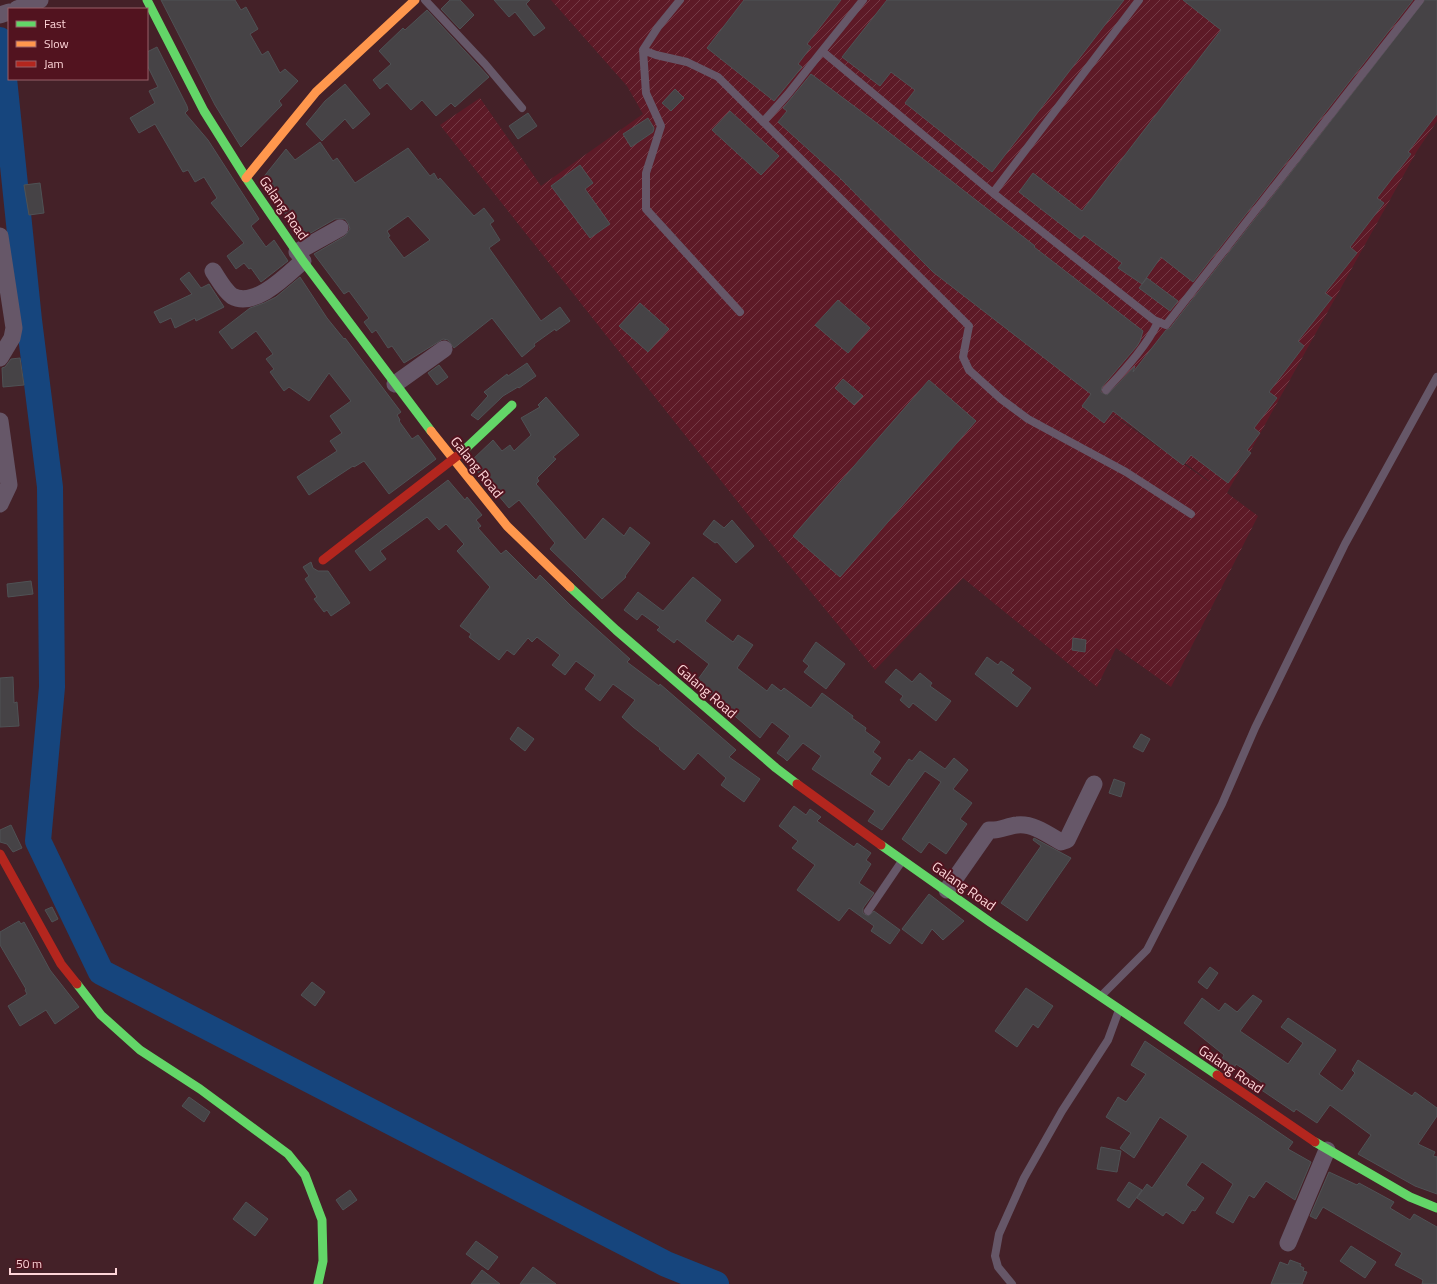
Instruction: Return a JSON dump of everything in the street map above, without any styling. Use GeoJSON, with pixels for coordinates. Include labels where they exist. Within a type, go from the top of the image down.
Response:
{"type":"FeatureCollection","features":[{"type":"Feature","properties":{"kind":"street"},"geometry":{"type":"LineString","coordinates":[[20,8],[40,0]]}},
{"type":"Feature","properties":{"kind":"street","name":"Galang Road"},"geometry":{"type":"LineString","coordinates":[[147,0],[204,111],[246,178],[300,256],[395,384],[453,461],[507,526],[616,630],[776,768],[990,922],[1327,1150],[1410,1197],[1437,1208]]}},
{"type":"Feature","properties":{"kind":"street"},"geometry":{"type":"LineString","coordinates":[[246,178],[316,92],[414,0]]}},
{"type":"Feature","properties":{"kind":"street"},"geometry":{"type":"LineString","coordinates":[[213,271],[228,292],[234,297],[248,298],[268,291],[300,256],[340,228]]}},
{"type":"Feature","properties":{"kind":"street"},"geometry":{"type":"LineString","coordinates":[[0,236],[14,328],[12,338],[0,358]]}},
{"type":"Feature","properties":{"kind":"street"},"geometry":{"type":"LineString","coordinates":[[395,384],[444,349]]}},
{"type":"Feature","properties":{"kind":"street"},"geometry":{"type":"LineString","coordinates":[[323,560],[453,461],[512,405]]}},
{"type":"Feature","properties":{"kind":"street"},"geometry":{"type":"LineString","coordinates":[[0,421],[9,485],[0,504]]}},
{"type":"Feature","properties":{"kind":"street"},"geometry":{"type":"LineString","coordinates":[[946,890],[989,830],[996,831],[1020,824],[1032,826],[1062,842],[1067,840],[1094,784]]}},
{"type":"Feature","properties":{"kind":"street"},"geometry":{"type":"LineString","coordinates":[[0,854],[61,964],[101,1015],[140,1050],[200,1089],[288,1154],[305,1175],[322,1220],[322,1261],[318,1284]]}},
{"type":"Feature","properties":{"kind":"street"},"geometry":{"type":"LineString","coordinates":[[1288,1243],[1327,1150]]}},
{"type":"Feature","properties":{"kind":"lane"},"geometry":{"type":"LineString","coordinates":[[425,0],[474,52],[522,108]]}},
{"type":"Feature","properties":{"kind":"lane"},"geometry":{"type":"LineString","coordinates":[[680,0],[658,27],[643,50],[646,93],[662,126],[646,173],[646,209],[740,312]]}},
{"type":"Feature","properties":{"kind":"lane"},"geometry":{"type":"LineString","coordinates":[[763,122],[788,94],[863,0]]}},
{"type":"Feature","properties":{"kind":"lane"},"geometry":{"type":"LineString","coordinates":[[993,193],[1139,0]]}},
{"type":"Feature","properties":{"kind":"lane"},"geometry":{"type":"LineString","coordinates":[[822,51],[993,193],[1158,322],[1166,325],[1420,0]]}},
{"type":"Feature","properties":{"kind":"lane"},"geometry":{"type":"LineString","coordinates":[[643,50],[656,55],[687,62],[718,76],[969,326],[963,357],[969,370],[984,384],[1028,419],[1126,472],[1191,514]]}},
{"type":"Feature","properties":{"kind":"lane"},"geometry":{"type":"LineString","coordinates":[[1106,390],[1138,353],[1158,322]]}},
{"type":"Feature","properties":{"kind":"lane"},"geometry":{"type":"LineString","coordinates":[[1101,996],[1147,950],[1222,804],[1255,728],[1345,544],[1437,377]]}},
{"type":"Feature","properties":{"kind":"lane"},"geometry":{"type":"LineString","coordinates":[[868,911],[902,860]]}},
{"type":"Feature","properties":{"kind":"lane"},"geometry":{"type":"LineString","coordinates":[[1012,1284],[998,1267],[995,1256],[999,1234],[1024,1178],[1062,1111],[1108,1040],[1120,1009]]}},
{"type":"Feature","properties":{"kind":"shaded area"},"geometry":{"type":"Polygon","coordinates":[[[551,0],[1437,0],[1437,121],[1417,151],[1227,493],[1258,516],[1171,687],[1116,648],[1097,687],[963,578],[875,670],[756,525],[440,125],[480,98],[541,186],[643,114],[627,86],[551,0]],[[1098,405],[1209,481],[1169,451],[1098,405]]]}},
{"type":"Feature","properties":{"kind":"building"},"geometry":{"type":"Polygon","coordinates":[[[161,0],[235,0],[241,10],[246,7],[258,29],[250,34],[262,55],[268,51],[280,73],[285,69],[298,81],[279,101],[282,105],[241,147],[215,105],[161,0]]]}},
{"type":"Feature","properties":{"kind":"building"},"geometry":{"type":"Polygon","coordinates":[[[450,0],[460,0],[474,15],[460,29],[441,9],[450,0]]]}},
{"type":"Feature","properties":{"kind":"building"},"geometry":{"type":"Polygon","coordinates":[[[494,0],[530,0],[526,4],[545,28],[534,36],[515,12],[509,17],[494,0]]]}},
{"type":"Feature","properties":{"kind":"building"},"geometry":{"type":"Polygon","coordinates":[[[744,0],[841,0],[807,44],[811,47],[798,64],[802,67],[774,101],[707,48],[744,0]]]}},
{"type":"Feature","properties":{"kind":"building"},"geometry":{"type":"Polygon","coordinates":[[[887,0],[1124,0],[992,172],[905,103],[915,90],[891,72],[880,86],[842,57],[887,0]]]}},
{"type":"Feature","properties":{"kind":"building"},"geometry":{"type":"Polygon","coordinates":[[[1183,0],[1413,0],[1193,282],[1161,257],[1142,284],[1118,268],[1122,263],[1084,235],[1080,239],[1019,192],[1033,173],[1082,211],[1221,30],[1183,0]]]}},
{"type":"Feature","properties":{"kind":"building"},"geometry":{"type":"Polygon","coordinates":[[[1425,0],[1437,0],[1437,114],[1408,152],[1411,154],[1377,198],[1384,203],[1350,247],[1357,253],[1325,293],[1332,298],[1298,341],[1304,346],[1269,392],[1277,398],[1254,428],[1260,433],[1247,450],[1251,453],[1228,483],[1191,455],[1183,465],[1113,411],[1104,423],[1082,406],[1091,394],[933,272],[839,177],[778,122],[787,111],[783,108],[811,74],[882,127],[1143,331],[1137,346],[1102,387],[1101,392],[1107,395],[1135,366],[1133,372],[1166,330],[1170,328],[1425,0]]]}},
{"type":"Feature","properties":{"kind":"building"},"geometry":{"type":"Polygon","coordinates":[[[427,10],[489,77],[455,107],[451,103],[436,116],[422,100],[411,110],[387,83],[380,89],[373,80],[391,64],[379,51],[403,28],[405,30],[427,10]]]}},
{"type":"Feature","properties":{"kind":"building"},"geometry":{"type":"Polygon","coordinates":[[[157,47],[187,106],[188,110],[185,113],[208,140],[259,219],[251,226],[266,247],[274,240],[288,261],[261,282],[251,268],[249,269],[244,263],[236,269],[227,256],[244,243],[211,203],[217,198],[204,177],[195,182],[188,170],[183,172],[155,124],[139,133],[130,118],[155,103],[149,91],[158,87],[148,67],[148,52],[157,47]]]}},
{"type":"Feature","properties":{"kind":"building"},"geometry":{"type":"Polygon","coordinates":[[[345,84],[370,114],[353,129],[345,119],[322,141],[306,124],[325,101],[345,84]]]}},
{"type":"Feature","properties":{"kind":"building"},"geometry":{"type":"Polygon","coordinates":[[[675,89],[684,98],[671,111],[662,103],[675,89]]]}},
{"type":"Feature","properties":{"kind":"building"},"geometry":{"type":"Polygon","coordinates":[[[730,111],[779,156],[761,175],[712,130],[730,111]]]}},
{"type":"Feature","properties":{"kind":"building"},"geometry":{"type":"Polygon","coordinates":[[[528,113],[537,126],[518,139],[509,126],[528,113]]]}},
{"type":"Feature","properties":{"kind":"building"},"geometry":{"type":"Polygon","coordinates":[[[648,118],[654,128],[653,132],[631,147],[623,134],[648,118]]]}},
{"type":"Feature","properties":{"kind":"building"},"geometry":{"type":"Polygon","coordinates":[[[320,142],[333,161],[337,158],[355,183],[408,148],[430,176],[434,173],[438,180],[440,178],[474,216],[484,208],[494,221],[490,224],[500,240],[489,248],[541,321],[560,307],[570,321],[556,331],[555,329],[534,344],[535,346],[522,357],[492,318],[454,348],[448,340],[443,339],[404,363],[392,346],[388,348],[376,330],[372,333],[364,322],[369,318],[349,291],[344,294],[314,254],[345,236],[350,229],[345,219],[335,219],[302,238],[262,179],[286,149],[295,160],[320,142]],[[408,216],[387,231],[390,236],[388,237],[404,258],[430,240],[408,216]]]}},
{"type":"Feature","properties":{"kind":"building"},"geometry":{"type":"Polygon","coordinates":[[[580,165],[593,183],[585,189],[610,224],[590,238],[551,186],[580,165]]]}},
{"type":"Feature","properties":{"kind":"building"},"geometry":{"type":"Polygon","coordinates":[[[40,183],[44,213],[29,215],[24,185],[40,183]]]}},
{"type":"Feature","properties":{"kind":"building"},"geometry":{"type":"Polygon","coordinates":[[[189,272],[201,288],[209,284],[224,307],[196,321],[195,318],[175,328],[171,318],[160,323],[154,312],[192,294],[180,279],[189,272]]]}},
{"type":"Feature","properties":{"kind":"building"},"geometry":{"type":"Polygon","coordinates":[[[300,277],[327,318],[344,339],[345,338],[401,412],[397,415],[400,420],[399,421],[412,439],[418,435],[436,459],[389,494],[364,461],[354,467],[353,466],[309,495],[297,477],[337,451],[330,441],[342,433],[330,416],[351,401],[329,373],[309,401],[289,387],[284,391],[270,372],[274,369],[266,359],[273,354],[256,331],[232,349],[219,332],[250,308],[276,297],[300,277]]]}},
{"type":"Feature","properties":{"kind":"building"},"geometry":{"type":"Polygon","coordinates":[[[1147,278],[1178,301],[1170,311],[1139,288],[1147,278]]]}},
{"type":"Feature","properties":{"kind":"building"},"geometry":{"type":"Polygon","coordinates":[[[838,300],[870,328],[848,353],[815,325],[838,300]]]}},
{"type":"Feature","properties":{"kind":"building"},"geometry":{"type":"Polygon","coordinates":[[[640,303],[669,329],[648,352],[619,326],[640,303]]]}},
{"type":"Feature","properties":{"kind":"building"},"geometry":{"type":"Polygon","coordinates":[[[20,358],[24,385],[3,387],[2,368],[5,367],[11,359],[20,358]]]}},
{"type":"Feature","properties":{"kind":"building"},"geometry":{"type":"Polygon","coordinates":[[[527,363],[536,376],[519,388],[518,387],[503,396],[478,420],[471,415],[488,396],[484,392],[507,374],[508,376],[527,363]]]}},
{"type":"Feature","properties":{"kind":"building"},"geometry":{"type":"Polygon","coordinates":[[[439,365],[448,377],[437,385],[428,373],[439,365]]]}},
{"type":"Feature","properties":{"kind":"building"},"geometry":{"type":"Polygon","coordinates":[[[843,379],[863,396],[854,405],[835,388],[843,379]]]}},
{"type":"Feature","properties":{"kind":"building"},"geometry":{"type":"Polygon","coordinates":[[[929,380],[976,421],[840,577],[793,536],[929,380]]]}},
{"type":"Feature","properties":{"kind":"building"},"geometry":{"type":"Polygon","coordinates":[[[546,397],[579,435],[553,457],[556,459],[537,478],[539,481],[536,484],[585,540],[603,518],[624,536],[630,527],[650,543],[625,576],[626,577],[602,599],[550,549],[555,543],[519,500],[509,508],[470,462],[493,440],[502,451],[510,445],[514,451],[531,435],[521,418],[540,407],[538,405],[546,397]]]}},
{"type":"Feature","properties":{"kind":"building"},"geometry":{"type":"Polygon","coordinates":[[[448,480],[465,500],[467,497],[482,515],[476,520],[481,526],[478,528],[501,554],[506,550],[536,580],[540,575],[571,606],[630,659],[627,662],[659,686],[660,684],[736,750],[729,757],[760,779],[744,802],[721,785],[726,778],[698,753],[684,770],[659,749],[660,748],[633,727],[622,717],[635,700],[613,684],[600,701],[585,689],[595,675],[576,661],[565,675],[552,665],[560,655],[537,637],[532,642],[528,638],[514,655],[507,650],[499,660],[469,637],[471,634],[460,626],[490,587],[457,551],[464,544],[446,524],[439,530],[427,517],[380,551],[386,559],[370,571],[355,551],[448,480]]]}},
{"type":"Feature","properties":{"kind":"building"},"geometry":{"type":"Polygon","coordinates":[[[714,520],[724,528],[732,520],[754,546],[736,563],[717,542],[715,543],[703,534],[714,520]]]}},
{"type":"Feature","properties":{"kind":"building"},"geometry":{"type":"Polygon","coordinates":[[[311,562],[313,568],[318,571],[328,571],[350,603],[331,616],[327,610],[324,612],[314,599],[317,597],[305,579],[309,576],[303,567],[311,562]]]}},
{"type":"Feature","properties":{"kind":"building"},"geometry":{"type":"Polygon","coordinates":[[[693,577],[721,600],[705,621],[733,642],[738,635],[753,645],[737,668],[767,691],[772,684],[781,691],[784,688],[811,708],[822,693],[853,716],[852,718],[866,728],[865,731],[880,742],[873,752],[881,758],[870,774],[889,787],[909,759],[912,761],[920,751],[945,769],[954,758],[968,770],[953,789],[972,803],[960,819],[967,824],[946,854],[929,842],[921,853],[902,839],[941,782],[925,771],[882,830],[868,821],[875,811],[812,769],[821,756],[803,743],[787,761],[777,753],[790,736],[772,722],[760,738],[696,682],[709,664],[677,639],[674,643],[657,630],[660,627],[642,614],[637,620],[624,610],[638,592],[663,611],[693,577]]]}},
{"type":"Feature","properties":{"kind":"building"},"geometry":{"type":"Polygon","coordinates":[[[31,581],[33,594],[8,597],[7,584],[31,581]]]}},
{"type":"Feature","properties":{"kind":"building"},"geometry":{"type":"Polygon","coordinates":[[[1073,638],[1086,640],[1085,652],[1072,650],[1073,638]]]}},
{"type":"Feature","properties":{"kind":"building"},"geometry":{"type":"Polygon","coordinates":[[[816,642],[845,664],[826,689],[804,672],[809,666],[803,661],[816,642]]]}},
{"type":"Feature","properties":{"kind":"building"},"geometry":{"type":"Polygon","coordinates":[[[987,657],[998,665],[1001,661],[1014,670],[1011,673],[1031,688],[1017,707],[975,674],[987,657]]]}},
{"type":"Feature","properties":{"kind":"building"},"geometry":{"type":"Polygon","coordinates":[[[896,669],[912,682],[920,673],[932,683],[930,686],[951,701],[936,721],[913,703],[909,708],[900,700],[903,696],[885,682],[896,669]]]}},
{"type":"Feature","properties":{"kind":"building"},"geometry":{"type":"Polygon","coordinates":[[[13,677],[14,703],[17,702],[19,726],[0,727],[0,678],[13,677]]]}},
{"type":"Feature","properties":{"kind":"building"},"geometry":{"type":"Polygon","coordinates":[[[518,727],[534,739],[525,751],[510,739],[518,727]]]}},
{"type":"Feature","properties":{"kind":"building"},"geometry":{"type":"Polygon","coordinates":[[[1141,734],[1150,739],[1143,752],[1133,747],[1141,734]]]}},
{"type":"Feature","properties":{"kind":"building"},"geometry":{"type":"Polygon","coordinates":[[[1114,779],[1125,783],[1121,797],[1109,793],[1114,779]]]}},
{"type":"Feature","properties":{"kind":"building"},"geometry":{"type":"Polygon","coordinates":[[[794,806],[806,815],[810,809],[821,817],[817,821],[854,847],[857,843],[871,853],[866,860],[871,864],[859,883],[874,893],[863,908],[863,913],[868,916],[874,911],[900,930],[890,944],[871,931],[874,926],[849,908],[839,921],[797,890],[815,865],[792,848],[798,841],[779,826],[794,806]]]}},
{"type":"Feature","properties":{"kind":"building"},"geometry":{"type":"Polygon","coordinates":[[[11,825],[22,848],[13,852],[7,844],[0,842],[0,830],[11,825]]]}},
{"type":"Feature","properties":{"kind":"building"},"geometry":{"type":"Polygon","coordinates":[[[1034,838],[1071,858],[1027,921],[1001,903],[1041,846],[1033,840],[1034,838]]]}},
{"type":"Feature","properties":{"kind":"building"},"geometry":{"type":"Polygon","coordinates":[[[929,894],[964,921],[943,940],[932,929],[922,944],[902,929],[929,894]]]}},
{"type":"Feature","properties":{"kind":"building"},"geometry":{"type":"Polygon","coordinates":[[[52,907],[58,919],[52,922],[45,910],[52,907]]]}},
{"type":"Feature","properties":{"kind":"building"},"geometry":{"type":"Polygon","coordinates":[[[19,921],[21,924],[24,922],[50,970],[79,1007],[55,1024],[46,1010],[20,1026],[8,1006],[27,994],[26,989],[0,945],[0,932],[19,921]]]}},
{"type":"Feature","properties":{"kind":"building"},"geometry":{"type":"Polygon","coordinates":[[[1210,967],[1218,973],[1207,989],[1198,982],[1210,967]]]}},
{"type":"Feature","properties":{"kind":"building"},"geometry":{"type":"Polygon","coordinates":[[[312,982],[325,992],[315,1006],[301,995],[312,982]]]}},
{"type":"Feature","properties":{"kind":"building"},"geometry":{"type":"Polygon","coordinates":[[[1026,988],[1053,1006],[1038,1028],[1033,1024],[1017,1047],[995,1031],[1026,988]]]}},
{"type":"Feature","properties":{"kind":"building"},"geometry":{"type":"Polygon","coordinates":[[[1253,995],[1262,1001],[1240,1031],[1288,1064],[1303,1043],[1281,1027],[1288,1018],[1336,1050],[1319,1074],[1342,1091],[1355,1073],[1352,1070],[1358,1060],[1412,1096],[1415,1092],[1437,1108],[1437,1116],[1418,1144],[1435,1152],[1433,1156],[1437,1157],[1437,1194],[1415,1186],[1358,1154],[1371,1135],[1330,1105],[1317,1123],[1296,1109],[1294,1112],[1260,1089],[1263,1083],[1236,1064],[1234,1068],[1222,1059],[1224,1055],[1184,1023],[1202,998],[1219,1011],[1225,1003],[1237,1012],[1253,995]]]}},
{"type":"Feature","properties":{"kind":"building"},"geometry":{"type":"Polygon","coordinates":[[[1145,1041],[1293,1142],[1288,1149],[1311,1162],[1295,1200],[1266,1181],[1254,1198],[1249,1195],[1233,1223],[1216,1213],[1233,1184],[1202,1162],[1186,1185],[1204,1198],[1195,1211],[1192,1210],[1183,1224],[1166,1212],[1163,1216],[1137,1198],[1147,1184],[1152,1188],[1188,1136],[1160,1117],[1134,1158],[1120,1148],[1131,1133],[1106,1117],[1118,1097],[1126,1102],[1146,1074],[1131,1065],[1145,1041]]]}},
{"type":"Feature","properties":{"kind":"building"},"geometry":{"type":"Polygon","coordinates":[[[189,1097],[210,1112],[204,1122],[182,1106],[189,1097]]]}},
{"type":"Feature","properties":{"kind":"building"},"geometry":{"type":"Polygon","coordinates":[[[1101,1147],[1121,1151],[1117,1172],[1097,1169],[1101,1147]]]}},
{"type":"Feature","properties":{"kind":"building"},"geometry":{"type":"Polygon","coordinates":[[[1329,1172],[1357,1185],[1359,1183],[1394,1202],[1390,1208],[1410,1220],[1414,1214],[1437,1227],[1437,1284],[1422,1284],[1423,1280],[1395,1265],[1402,1253],[1323,1207],[1316,1219],[1310,1216],[1329,1172]]]}},
{"type":"Feature","properties":{"kind":"building"},"geometry":{"type":"Polygon","coordinates":[[[1129,1182],[1142,1190],[1129,1208],[1117,1200],[1129,1182]]]}},
{"type":"Feature","properties":{"kind":"building"},"geometry":{"type":"Polygon","coordinates":[[[350,1190],[357,1200],[343,1210],[336,1200],[350,1190]]]}},
{"type":"Feature","properties":{"kind":"building"},"geometry":{"type":"Polygon","coordinates":[[[246,1202],[268,1219],[255,1236],[233,1219],[246,1202]]]}},
{"type":"Feature","properties":{"kind":"building"},"geometry":{"type":"Polygon","coordinates":[[[476,1241],[498,1257],[488,1270],[466,1254],[476,1241]]]}},
{"type":"Feature","properties":{"kind":"building"},"geometry":{"type":"Polygon","coordinates":[[[1351,1246],[1376,1262],[1365,1278],[1340,1261],[1351,1246]]]}},
{"type":"Feature","properties":{"kind":"building"},"geometry":{"type":"Polygon","coordinates":[[[1290,1260],[1301,1264],[1300,1266],[1304,1268],[1303,1271],[1307,1272],[1302,1284],[1271,1284],[1280,1262],[1288,1265],[1290,1260]]]}},
{"type":"Feature","properties":{"kind":"building"},"geometry":{"type":"Polygon","coordinates":[[[533,1267],[556,1284],[520,1284],[533,1267]]]}},
{"type":"Feature","properties":{"kind":"building"},"geometry":{"type":"Polygon","coordinates":[[[482,1270],[500,1284],[471,1284],[482,1270]]]}},
{"type":"Feature","properties":{"kind":"waterway"},"geometry":{"type":"LineString","coordinates":[[0,40],[29,320],[50,487],[52,687],[38,841],[101,972],[666,1264],[716,1284]]}},
{"type":"Feature","properties":{"kind":"traffic: fast"},"geometry":{"type":"LineString","coordinates":[[147,0],[204,111],[246,178],[303,261],[431,431]]}},
{"type":"Feature","properties":{"kind":"traffic: fast"},"geometry":{"type":"LineString","coordinates":[[461,453],[512,405]]}},
{"type":"Feature","properties":{"kind":"traffic: fast"},"geometry":{"type":"LineString","coordinates":[[570,587],[616,630],[776,768],[797,784]]}},
{"type":"Feature","properties":{"kind":"traffic: fast"},"geometry":{"type":"LineString","coordinates":[[881,845],[990,922],[1217,1075]]}},
{"type":"Feature","properties":{"kind":"traffic: fast"},"geometry":{"type":"LineString","coordinates":[[77,984],[101,1015],[140,1050],[200,1089],[288,1154],[305,1175],[322,1220],[323,1261],[318,1284]]}},
{"type":"Feature","properties":{"kind":"traffic: fast"},"geometry":{"type":"LineString","coordinates":[[1315,1142],[1410,1197],[1437,1208]]}},
{"type":"Feature","properties":{"kind":"traffic: slow"},"geometry":{"type":"LineString","coordinates":[[246,178],[316,92],[415,0]]}},
{"type":"Feature","properties":{"kind":"traffic: slow"},"geometry":{"type":"LineString","coordinates":[[431,431],[507,526],[570,587]]}},
{"type":"Feature","properties":{"kind":"traffic: jam"},"geometry":{"type":"LineString","coordinates":[[323,560],[461,453]]}},
{"type":"Feature","properties":{"kind":"traffic: jam"},"geometry":{"type":"LineString","coordinates":[[797,784],[881,845]]}},
{"type":"Feature","properties":{"kind":"traffic: jam"},"geometry":{"type":"LineString","coordinates":[[0,854],[61,964],[77,984]]}},
{"type":"Feature","properties":{"kind":"traffic: jam"},"geometry":{"type":"LineString","coordinates":[[1217,1075],[1315,1142]]}}]}
